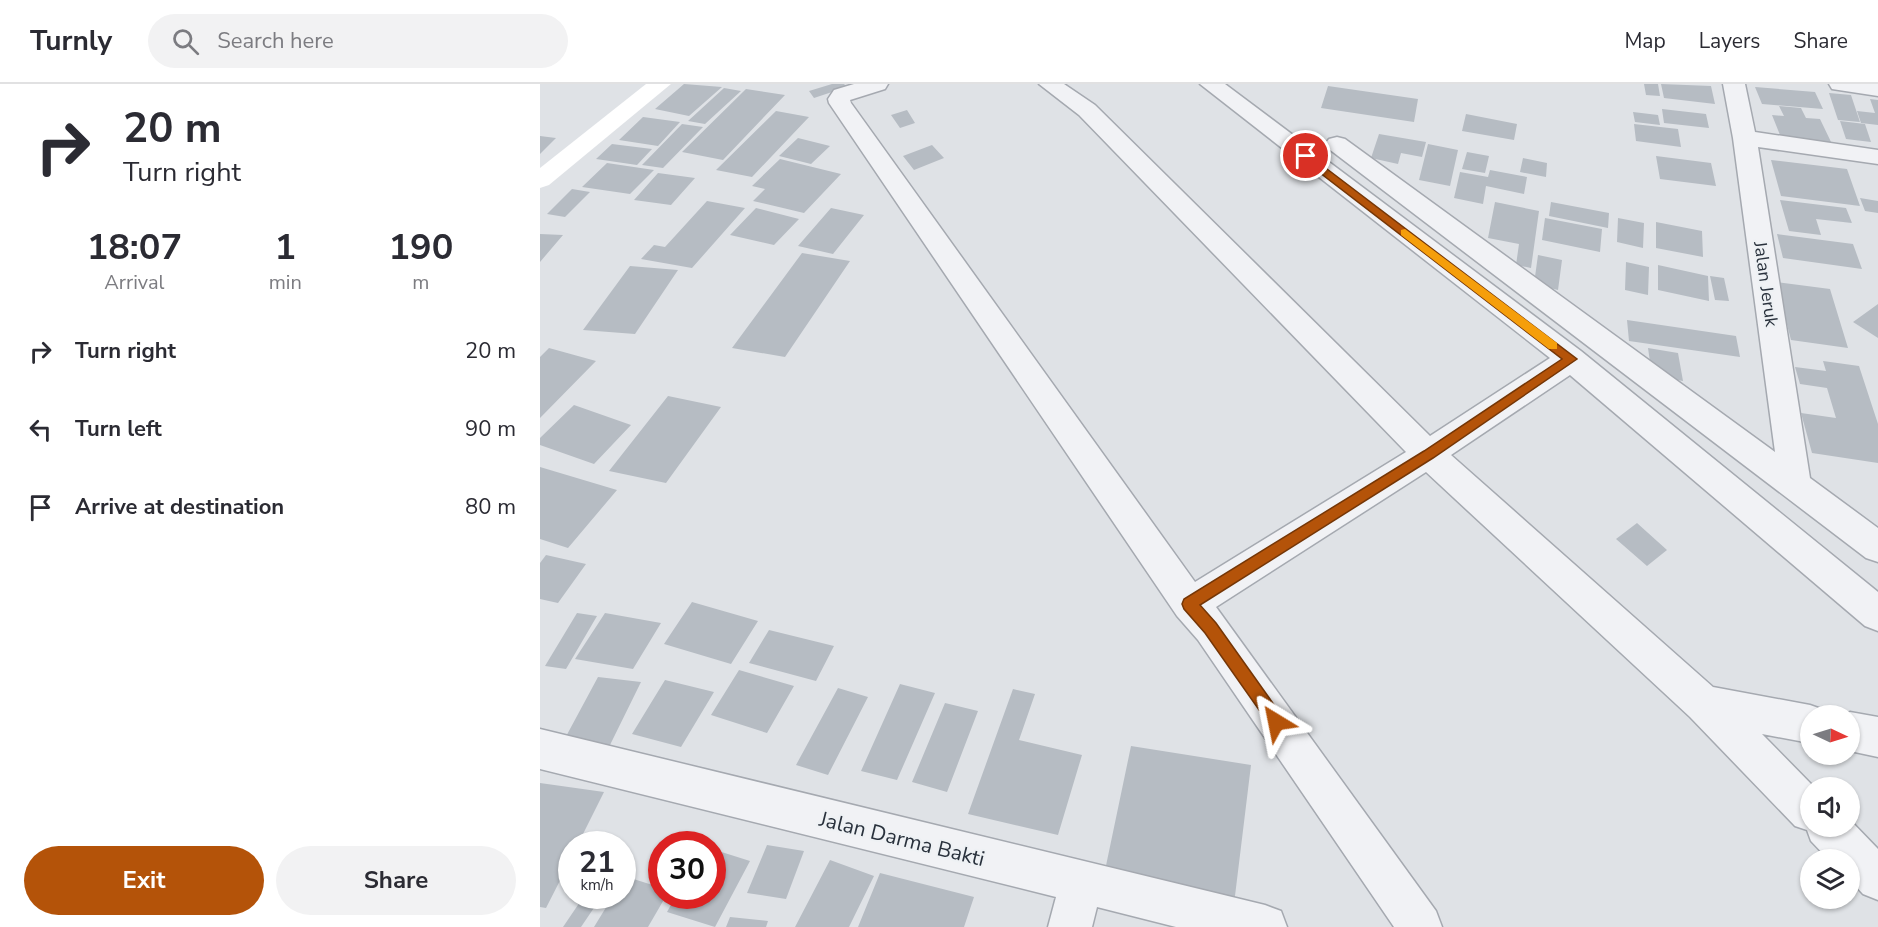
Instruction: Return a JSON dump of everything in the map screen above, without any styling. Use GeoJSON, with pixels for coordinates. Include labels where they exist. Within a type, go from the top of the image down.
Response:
{"type":"FeatureCollection","features":[{"type":"Feature","properties":{"kind":"main road"},"geometry":{"type":"LineString","coordinates":[[540,180],[660,84]]}},
{"type":"Feature","properties":{"kind":"street"},"geometry":{"type":"LineString","coordinates":[[877,84],[842,95],[839,99],[840,103],[1190,604],[1211,628],[1420,927]]}},
{"type":"Feature","properties":{"kind":"street"},"geometry":{"type":"LineString","coordinates":[[1050,84],[1087,110],[1428,454],[1704,704],[1800,801]]}},
{"type":"Feature","properties":{"kind":"street"},"geometry":{"type":"LineString","coordinates":[[1211,84],[1571,359],[1878,614]]}},
{"type":"Feature","properties":{"kind":"street","name":"Jalan Jeruk"},"geometry":{"type":"LineString","coordinates":[[1734,84],[1745,138],[1795,484]]}},
{"type":"Feature","properties":{"kind":"street"},"geometry":{"type":"LineString","coordinates":[[1840,84],[1878,89]]}},
{"type":"Feature","properties":{"kind":"street"},"geometry":{"type":"LineString","coordinates":[[1745,138],[1878,157]]}},
{"type":"Feature","properties":{"kind":"street"},"geometry":{"type":"LineString","coordinates":[[1337,144],[1878,547]]}},
{"type":"Feature","properties":{"kind":"street"},"geometry":{"type":"LineString","coordinates":[[1190,604],[1428,454],[1571,359]]}},
{"type":"Feature","properties":{"kind":"street"},"geometry":{"type":"LineString","coordinates":[[1704,704],[1800,722]]}},
{"type":"Feature","properties":{"kind":"street"},"geometry":{"type":"LineString","coordinates":[[1860,734],[1878,737]]}},
{"type":"Feature","properties":{"kind":"street","name":"Jalan Darma Bakti"},"geometry":{"type":"LineString","coordinates":[[540,749],[1265,927]]}},
{"type":"Feature","properties":{"kind":"street"},"geometry":{"type":"LineString","coordinates":[[1837,837],[1878,879]]}},
{"type":"Feature","properties":{"kind":"street"},"geometry":{"type":"LineString","coordinates":[[1070,927],[1082,883]]}},
{"type":"Feature","properties":{"kind":"building"},"geometry":{"type":"Polygon","coordinates":[[[684,84],[722,87],[689,116],[655,109],[684,84]]]}},
{"type":"Feature","properties":{"kind":"building"},"geometry":{"type":"Polygon","coordinates":[[[832,84],[844,84],[847,87],[814,98],[809,91],[832,84]]]}},
{"type":"Feature","properties":{"kind":"building"},"geometry":{"type":"Polygon","coordinates":[[[1644,84],[1658,84],[1660,96],[1646,95],[1644,84]]]}},
{"type":"Feature","properties":{"kind":"building"},"geometry":{"type":"Polygon","coordinates":[[[1661,84],[1711,86],[1715,104],[1664,98],[1661,84]]]}},
{"type":"Feature","properties":{"kind":"building"},"geometry":{"type":"Polygon","coordinates":[[[1328,86],[1418,99],[1414,122],[1321,108],[1328,86]]]}},
{"type":"Feature","properties":{"kind":"building"},"geometry":{"type":"Polygon","coordinates":[[[1755,87],[1815,92],[1823,109],[1762,104],[1755,87]]]}},
{"type":"Feature","properties":{"kind":"building"},"geometry":{"type":"Polygon","coordinates":[[[724,88],[741,91],[705,124],[688,121],[724,88]]]}},
{"type":"Feature","properties":{"kind":"building"},"geometry":{"type":"Polygon","coordinates":[[[746,89],[785,95],[723,160],[682,152],[746,89]]]}},
{"type":"Feature","properties":{"kind":"building"},"geometry":{"type":"Polygon","coordinates":[[[1829,93],[1851,95],[1860,122],[1838,120],[1829,93]]]}},
{"type":"Feature","properties":{"kind":"building"},"geometry":{"type":"Polygon","coordinates":[[[1870,99],[1878,100],[1878,125],[1861,123],[1857,111],[1875,113],[1870,99]]]}},
{"type":"Feature","properties":{"kind":"building"},"geometry":{"type":"Polygon","coordinates":[[[1779,106],[1801,108],[1806,118],[1820,119],[1832,144],[1782,140],[1772,115],[1784,116],[1779,106]]]}},
{"type":"Feature","properties":{"kind":"building"},"geometry":{"type":"Polygon","coordinates":[[[1662,109],[1706,114],[1709,128],[1664,123],[1662,109]]]}},
{"type":"Feature","properties":{"kind":"building"},"geometry":{"type":"Polygon","coordinates":[[[907,110],[915,123],[900,128],[891,115],[907,110]]]}},
{"type":"Feature","properties":{"kind":"building"},"geometry":{"type":"Polygon","coordinates":[[[776,111],[809,117],[752,177],[716,170],[776,111]]]}},
{"type":"Feature","properties":{"kind":"building"},"geometry":{"type":"Polygon","coordinates":[[[1633,112],[1658,115],[1660,125],[1635,122],[1633,112]]]}},
{"type":"Feature","properties":{"kind":"building"},"geometry":{"type":"Polygon","coordinates":[[[1466,114],[1517,124],[1514,140],[1462,131],[1466,114]]]}},
{"type":"Feature","properties":{"kind":"building"},"geometry":{"type":"Polygon","coordinates":[[[643,117],[680,122],[658,146],[619,140],[643,117]]]}},
{"type":"Feature","properties":{"kind":"building"},"geometry":{"type":"Polygon","coordinates":[[[1840,121],[1865,124],[1871,142],[1846,139],[1840,121]]]}},
{"type":"Feature","properties":{"kind":"building"},"geometry":{"type":"Polygon","coordinates":[[[682,124],[703,127],[663,168],[642,165],[682,124]]]}},
{"type":"Feature","properties":{"kind":"building"},"geometry":{"type":"Polygon","coordinates":[[[1634,124],[1678,129],[1681,147],[1636,141],[1634,124]]]}},
{"type":"Feature","properties":{"kind":"building"},"geometry":{"type":"Polygon","coordinates":[[[1379,134],[1426,142],[1422,157],[1401,153],[1398,164],[1371,158],[1379,134]]]}},
{"type":"Feature","properties":{"kind":"building"},"geometry":{"type":"Polygon","coordinates":[[[540,136],[556,138],[540,154],[540,136]]]}},
{"type":"Feature","properties":{"kind":"building"},"geometry":{"type":"Polygon","coordinates":[[[798,138],[830,146],[811,164],[779,156],[798,138]]]}},
{"type":"Feature","properties":{"kind":"building"},"geometry":{"type":"Polygon","coordinates":[[[612,144],[652,149],[637,165],[596,159],[612,144]]]}},
{"type":"Feature","properties":{"kind":"building"},"geometry":{"type":"Polygon","coordinates":[[[1428,144],[1458,150],[1450,186],[1419,180],[1428,144]]]}},
{"type":"Feature","properties":{"kind":"building"},"geometry":{"type":"Polygon","coordinates":[[[932,145],[944,158],[914,170],[903,156],[932,145]]]}},
{"type":"Feature","properties":{"kind":"building"},"geometry":{"type":"Polygon","coordinates":[[[1467,152],[1489,156],[1485,173],[1462,169],[1467,152]]]}},
{"type":"Feature","properties":{"kind":"building"},"geometry":{"type":"Polygon","coordinates":[[[1656,156],[1711,163],[1716,186],[1660,179],[1656,156]]]}},
{"type":"Feature","properties":{"kind":"building"},"geometry":{"type":"Polygon","coordinates":[[[1523,158],[1547,163],[1546,177],[1520,172],[1523,158]]]}},
{"type":"Feature","properties":{"kind":"building"},"geometry":{"type":"Polygon","coordinates":[[[780,159],[841,174],[804,213],[753,201],[765,189],[752,186],[780,159]]]}},
{"type":"Feature","properties":{"kind":"building"},"geometry":{"type":"Polygon","coordinates":[[[1771,160],[1847,169],[1860,206],[1781,196],[1771,160]]]}},
{"type":"Feature","properties":{"kind":"building"},"geometry":{"type":"Polygon","coordinates":[[[607,163],[654,170],[630,194],[582,187],[607,163]]]}},
{"type":"Feature","properties":{"kind":"building"},"geometry":{"type":"Polygon","coordinates":[[[1490,170],[1527,177],[1524,194],[1486,186],[1483,204],[1454,198],[1460,172],[1488,177],[1490,170]]]}},
{"type":"Feature","properties":{"kind":"building"},"geometry":{"type":"Polygon","coordinates":[[[658,173],[695,178],[671,205],[634,200],[658,173]]]}},
{"type":"Feature","properties":{"kind":"building"},"geometry":{"type":"Polygon","coordinates":[[[572,189],[590,192],[565,217],[547,214],[572,189]]]}},
{"type":"Feature","properties":{"kind":"building"},"geometry":{"type":"Polygon","coordinates":[[[1860,198],[1878,201],[1878,213],[1865,211],[1860,198]]]}},
{"type":"Feature","properties":{"kind":"building"},"geometry":{"type":"Polygon","coordinates":[[[1780,200],[1846,208],[1852,223],[1816,219],[1821,235],[1789,231],[1780,200]]]}},
{"type":"Feature","properties":{"kind":"building"},"geometry":{"type":"Polygon","coordinates":[[[707,201],[745,208],[692,268],[641,259],[654,245],[665,247],[707,201]]]}},
{"type":"Feature","properties":{"kind":"building"},"geometry":{"type":"Polygon","coordinates":[[[1495,202],[1539,211],[1531,268],[1516,265],[1519,244],[1488,238],[1495,202]]]}},
{"type":"Feature","properties":{"kind":"building"},"geometry":{"type":"Polygon","coordinates":[[[1551,202],[1609,213],[1608,228],[1549,216],[1551,202]]]}},
{"type":"Feature","properties":{"kind":"building"},"geometry":{"type":"Polygon","coordinates":[[[756,208],[799,219],[774,245],[730,235],[756,208]]]}},
{"type":"Feature","properties":{"kind":"building"},"geometry":{"type":"Polygon","coordinates":[[[831,208],[864,215],[833,254],[798,246],[831,208]]]}},
{"type":"Feature","properties":{"kind":"building"},"geometry":{"type":"Polygon","coordinates":[[[1545,218],[1602,229],[1600,252],[1542,240],[1545,218]]]}},
{"type":"Feature","properties":{"kind":"building"},"geometry":{"type":"Polygon","coordinates":[[[1618,218],[1644,223],[1643,248],[1617,242],[1618,218]]]}},
{"type":"Feature","properties":{"kind":"building"},"geometry":{"type":"Polygon","coordinates":[[[1656,222],[1702,231],[1703,257],[1656,248],[1656,222]]]}},
{"type":"Feature","properties":{"kind":"building"},"geometry":{"type":"Polygon","coordinates":[[[540,234],[563,235],[540,262],[540,234]]]}},
{"type":"Feature","properties":{"kind":"building"},"geometry":{"type":"Polygon","coordinates":[[[1777,234],[1853,244],[1862,269],[1783,258],[1777,234]]]}},
{"type":"Feature","properties":{"kind":"building"},"geometry":{"type":"Polygon","coordinates":[[[802,253],[850,261],[785,357],[732,348],[802,253]]]}},
{"type":"Feature","properties":{"kind":"building"},"geometry":{"type":"Polygon","coordinates":[[[1538,255],[1562,260],[1558,290],[1534,284],[1538,255]]]}},
{"type":"Feature","properties":{"kind":"building"},"geometry":{"type":"Polygon","coordinates":[[[1626,262],[1649,267],[1648,295],[1625,290],[1626,262]]]}},
{"type":"Feature","properties":{"kind":"building"},"geometry":{"type":"Polygon","coordinates":[[[1658,265],[1708,276],[1709,301],[1658,290],[1658,265]]]}},
{"type":"Feature","properties":{"kind":"building"},"geometry":{"type":"Polygon","coordinates":[[[630,266],[678,270],[635,334],[583,330],[630,266]]]}},
{"type":"Feature","properties":{"kind":"building"},"geometry":{"type":"Polygon","coordinates":[[[1710,276],[1724,278],[1729,301],[1715,300],[1710,276]]]}},
{"type":"Feature","properties":{"kind":"building"},"geometry":{"type":"Polygon","coordinates":[[[1776,282],[1830,289],[1848,348],[1791,340],[1776,282]]]}},
{"type":"Feature","properties":{"kind":"building"},"geometry":{"type":"Polygon","coordinates":[[[1878,304],[1878,338],[1853,322],[1878,304]]]}},
{"type":"Feature","properties":{"kind":"building"},"geometry":{"type":"Polygon","coordinates":[[[1627,320],[1736,336],[1740,357],[1629,341],[1627,320]]]}},
{"type":"Feature","properties":{"kind":"building"},"geometry":{"type":"Polygon","coordinates":[[[549,348],[596,361],[540,418],[540,357],[549,348]]]}},
{"type":"Feature","properties":{"kind":"building"},"geometry":{"type":"Polygon","coordinates":[[[1648,348],[1678,353],[1683,381],[1652,376],[1648,348]]]}},
{"type":"Feature","properties":{"kind":"building"},"geometry":{"type":"Polygon","coordinates":[[[1823,361],[1859,366],[1878,424],[1878,463],[1812,453],[1801,413],[1836,418],[1827,388],[1800,384],[1795,367],[1826,371],[1823,361]]]}},
{"type":"Feature","properties":{"kind":"building"},"geometry":{"type":"Polygon","coordinates":[[[668,396],[721,407],[666,483],[609,471],[668,396]]]}},
{"type":"Feature","properties":{"kind":"building"},"geometry":{"type":"Polygon","coordinates":[[[574,405],[631,425],[594,464],[540,445],[540,438],[574,405]]]}},
{"type":"Feature","properties":{"kind":"building"},"geometry":{"type":"Polygon","coordinates":[[[540,467],[617,490],[568,548],[540,539],[540,467]]]}},
{"type":"Feature","properties":{"kind":"building"},"geometry":{"type":"Polygon","coordinates":[[[1637,523],[1667,550],[1647,566],[1616,539],[1637,523]]]}},
{"type":"Feature","properties":{"kind":"building"},"geometry":{"type":"Polygon","coordinates":[[[546,555],[586,564],[558,603],[540,599],[540,563],[546,555]]]}},
{"type":"Feature","properties":{"kind":"building"},"geometry":{"type":"Polygon","coordinates":[[[692,602],[758,621],[731,664],[664,644],[692,602]]]}},
{"type":"Feature","properties":{"kind":"building"},"geometry":{"type":"Polygon","coordinates":[[[577,613],[597,616],[566,669],[545,666],[577,613]]]}},
{"type":"Feature","properties":{"kind":"building"},"geometry":{"type":"Polygon","coordinates":[[[605,613],[661,623],[633,669],[575,659],[605,613]]]}},
{"type":"Feature","properties":{"kind":"building"},"geometry":{"type":"Polygon","coordinates":[[[769,630],[834,646],[816,681],[749,663],[769,630]]]}},
{"type":"Feature","properties":{"kind":"building"},"geometry":{"type":"Polygon","coordinates":[[[739,670],[794,686],[767,733],[711,715],[739,670]]]}},
{"type":"Feature","properties":{"kind":"building"},"geometry":{"type":"Polygon","coordinates":[[[598,677],[641,682],[609,747],[563,742],[598,677]]]}},
{"type":"Feature","properties":{"kind":"building"},"geometry":{"type":"Polygon","coordinates":[[[665,680],[714,692],[681,747],[632,734],[665,680]]]}},
{"type":"Feature","properties":{"kind":"building"},"geometry":{"type":"Polygon","coordinates":[[[900,684],[935,693],[897,780],[861,771],[900,684]]]}},
{"type":"Feature","properties":{"kind":"building"},"geometry":{"type":"Polygon","coordinates":[[[838,688],[868,697],[828,775],[796,765],[838,688]]]}},
{"type":"Feature","properties":{"kind":"building"},"geometry":{"type":"Polygon","coordinates":[[[1013,689],[1035,694],[1019,740],[1082,755],[1058,835],[968,814],[1013,689]]]}},
{"type":"Feature","properties":{"kind":"building"},"geometry":{"type":"Polygon","coordinates":[[[945,703],[978,711],[947,792],[912,782],[945,703]]]}},
{"type":"Feature","properties":{"kind":"building"},"geometry":{"type":"Polygon","coordinates":[[[1131,746],[1251,765],[1234,904],[1103,880],[1131,746]]]}},
{"type":"Feature","properties":{"kind":"building"},"geometry":{"type":"Polygon","coordinates":[[[540,783],[604,792],[584,831],[558,831],[558,884],[546,908],[540,907],[540,783]]]}},
{"type":"Feature","properties":{"kind":"building"},"geometry":{"type":"Polygon","coordinates":[[[767,845],[804,851],[786,899],[747,893],[767,845]]]}},
{"type":"Feature","properties":{"kind":"building"},"geometry":{"type":"Polygon","coordinates":[[[726,853],[750,861],[726,906],[726,853]]]}},
{"type":"Feature","properties":{"kind":"building"},"geometry":{"type":"Polygon","coordinates":[[[830,860],[874,876],[849,927],[795,927],[830,860]]]}},
{"type":"Feature","properties":{"kind":"building"},"geometry":{"type":"Polygon","coordinates":[[[880,873],[974,897],[964,927],[858,927],[880,873]]]}},
{"type":"Feature","properties":{"kind":"building"},"geometry":{"type":"Polygon","coordinates":[[[636,880],[648,884],[648,909],[658,909],[648,927],[594,927],[605,909],[636,909],[636,880]]]}},
{"type":"Feature","properties":{"kind":"building"},"geometry":{"type":"Polygon","coordinates":[[[575,909],[593,909],[581,927],[563,927],[575,909]]]}},
{"type":"Feature","properties":{"kind":"building"},"geometry":{"type":"Polygon","coordinates":[[[669,909],[725,909],[715,927],[667,912],[669,909]]]}},
{"type":"Feature","properties":{"kind":"building"},"geometry":{"type":"Polygon","coordinates":[[[730,917],[768,921],[766,927],[726,927],[730,917]]]}},
{"type":"Feature","properties":{"kind":"slow traffic"},"geometry":{"type":"LineString","coordinates":[[1405,232],[1553,346]]}},
{"type":"Feature","properties":{"kind":"route"},"geometry":{"type":"LineString","coordinates":[[1276,722],[1211,628],[1190,604],[1428,454],[1571,359],[1306,156]]}}]}
